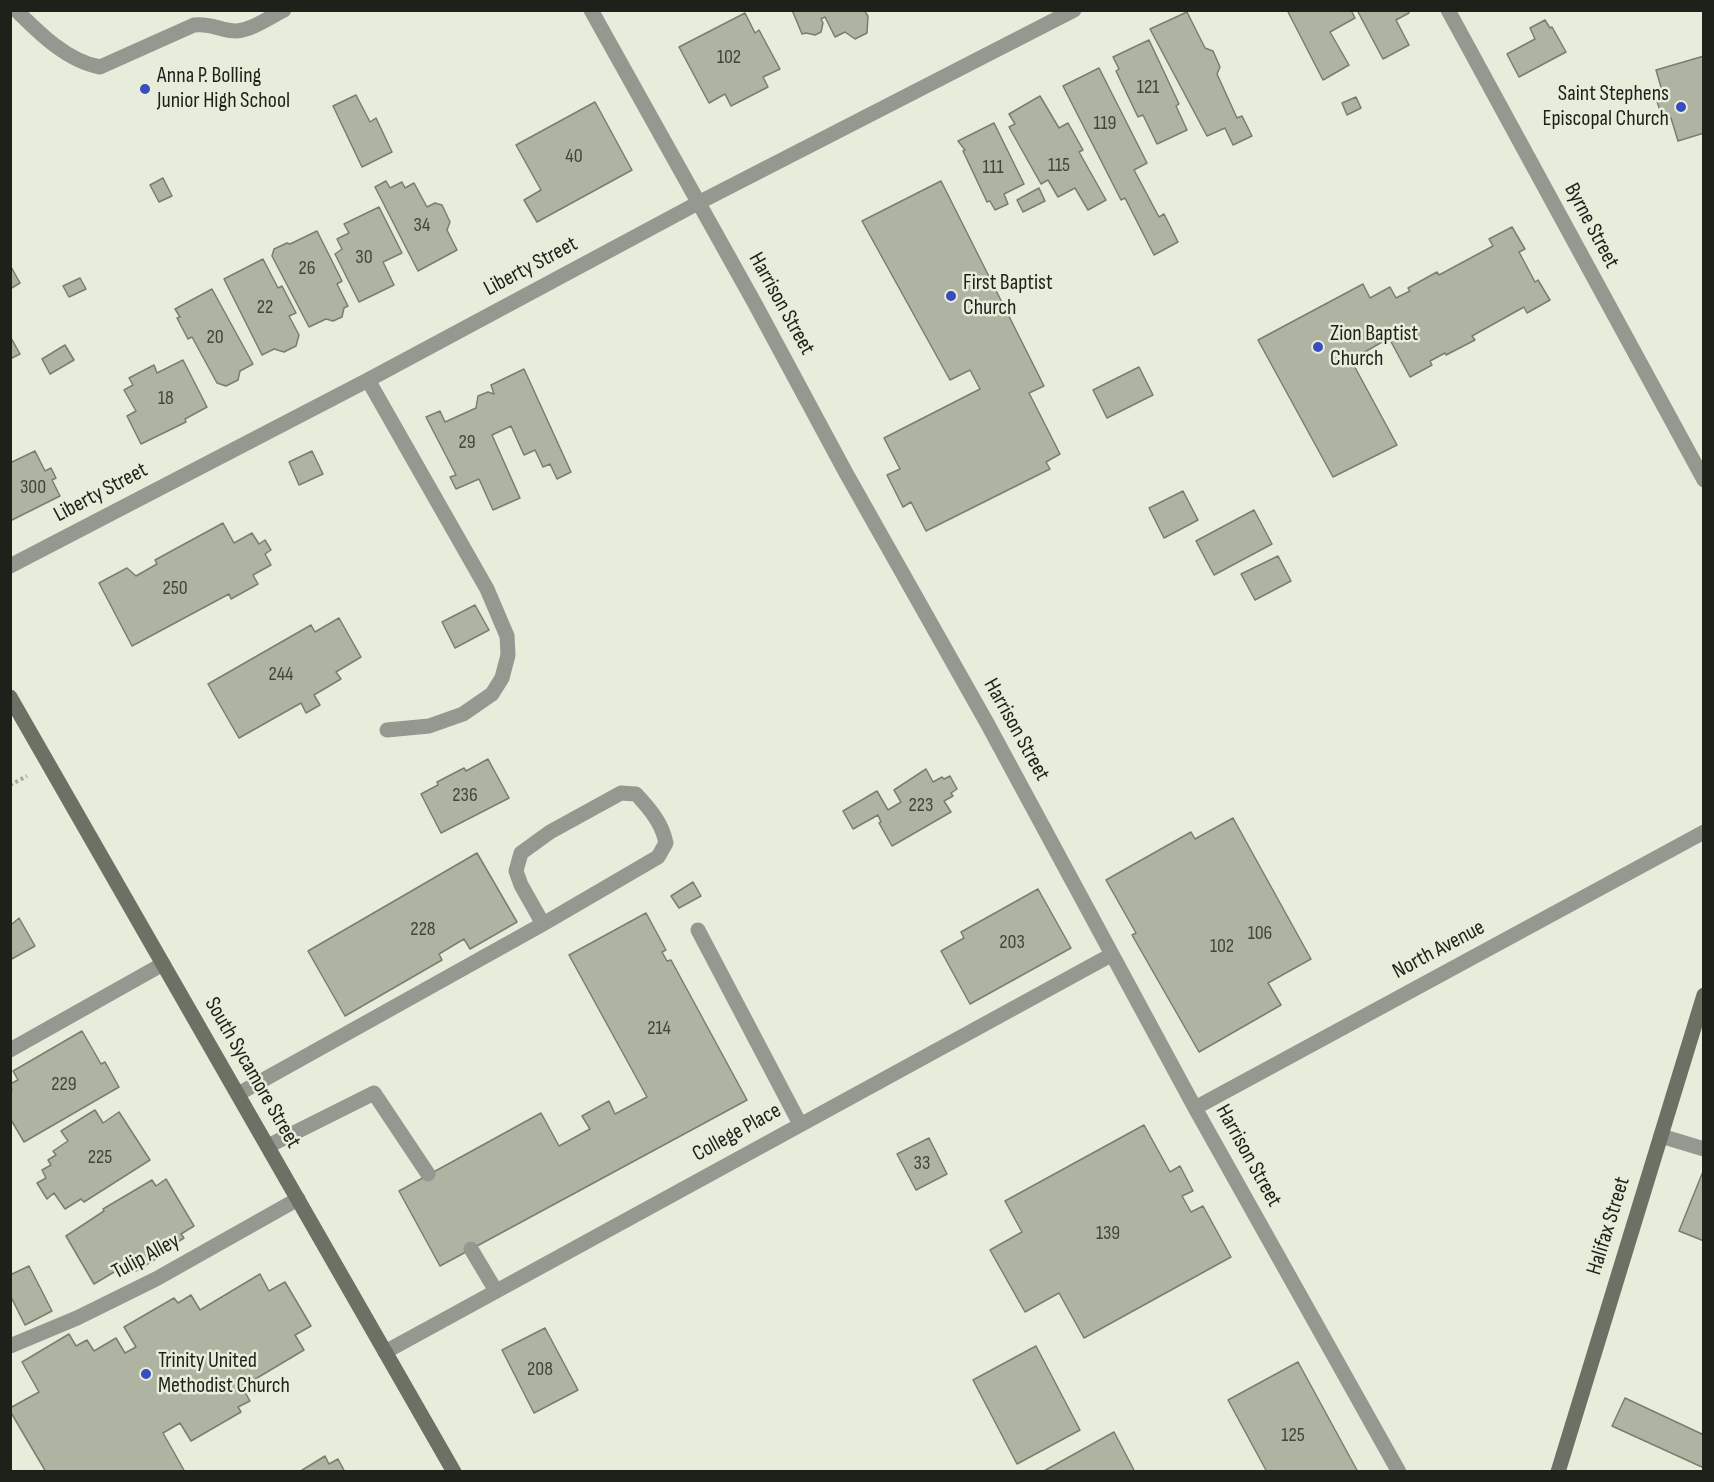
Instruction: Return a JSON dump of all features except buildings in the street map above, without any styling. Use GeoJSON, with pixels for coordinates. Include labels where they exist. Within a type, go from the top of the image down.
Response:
{"type":"FeatureCollection","features":[{"type":"Feature","properties":{"kind":"main road","name":"South Sycamore Street"},"geometry":{"type":"LineString","coordinates":[[10,697],[454,1472]]}},
{"type":"Feature","properties":{"kind":"main road","name":"Halifax Street"},"geometry":{"type":"LineString","coordinates":[[1558,1472],[1660,1136],[1701,1016],[1704,994]]}},
{"type":"Feature","properties":{"kind":"street"},"geometry":{"type":"LineString","coordinates":[[16,10],[37,31],[68,54],[88,65],[100,67],[194,26],[206,24],[235,31],[246,29],[284,10]]}},
{"type":"Feature","properties":{"kind":"street","name":"Harrison Street"},"geometry":{"type":"LineString","coordinates":[[591,10],[846,473],[987,723],[1195,1108],[1399,1472]]}},
{"type":"Feature","properties":{"kind":"street","name":"Liberty Street"},"geometry":{"type":"LineString","coordinates":[[10,566],[368,380],[698,202],[1074,10]]}},
{"type":"Feature","properties":{"kind":"street","name":"Byrne Street"},"geometry":{"type":"LineString","coordinates":[[1448,10],[1699,466],[1704,480]]}},
{"type":"Feature","properties":{"kind":"street"},"geometry":{"type":"LineString","coordinates":[[368,380],[487,589],[507,636],[508,655],[502,678],[492,694],[463,714],[429,726],[387,730]]}},
{"type":"Feature","properties":{"kind":"street"},"geometry":{"type":"LineString","coordinates":[[238,1094],[543,924],[658,856],[666,843],[664,833],[652,811],[636,794],[621,793],[550,832],[521,853],[516,871],[521,885],[543,924]]}},
{"type":"Feature","properties":{"kind":"street","name":"North Avenue"},"geometry":{"type":"LineString","coordinates":[[1195,1108],[1704,832]]}},
{"type":"Feature","properties":{"kind":"street"},"geometry":{"type":"LineString","coordinates":[[698,930],[800,1124]]}},
{"type":"Feature","properties":{"kind":"street","name":"College Place"},"geometry":{"type":"LineString","coordinates":[[385,1352],[1111,955]]}},
{"type":"Feature","properties":{"kind":"street"},"geometry":{"type":"LineString","coordinates":[[10,1050],[164,964]]}},
{"type":"Feature","properties":{"kind":"street"},"geometry":{"type":"LineString","coordinates":[[268,1146],[374,1093],[428,1174]]}},
{"type":"Feature","properties":{"kind":"street"},"geometry":{"type":"LineString","coordinates":[[1660,1136],[1704,1149]]}},
{"type":"Feature","properties":{"kind":"street","name":"Tulip Alley"},"geometry":{"type":"LineString","coordinates":[[10,1346],[77,1318],[156,1279],[298,1199]]}},
{"type":"Feature","properties":{"kind":"street"},"geometry":{"type":"LineString","coordinates":[[471,1249],[496,1291]]}},
{"type":"Feature","properties":{"kind":"place","name":"Anna P. Bolling Junior High School"},"geometry":{"type":"Point","coordinates":[145,89]}},
{"type":"Feature","properties":{"kind":"place","name":"Saint Stephens Episcopal Church"},"geometry":{"type":"Point","coordinates":[1681,107]}},
{"type":"Feature","properties":{"kind":"place","name":"First Baptist Church"},"geometry":{"type":"Point","coordinates":[951,296]}},
{"type":"Feature","properties":{"kind":"place","name":"Zion Baptist Church"},"geometry":{"type":"Point","coordinates":[1318,347]}},
{"type":"Feature","properties":{"kind":"place","name":"Trinity United Methodist Church"},"geometry":{"type":"Point","coordinates":[146,1374]}}]}
